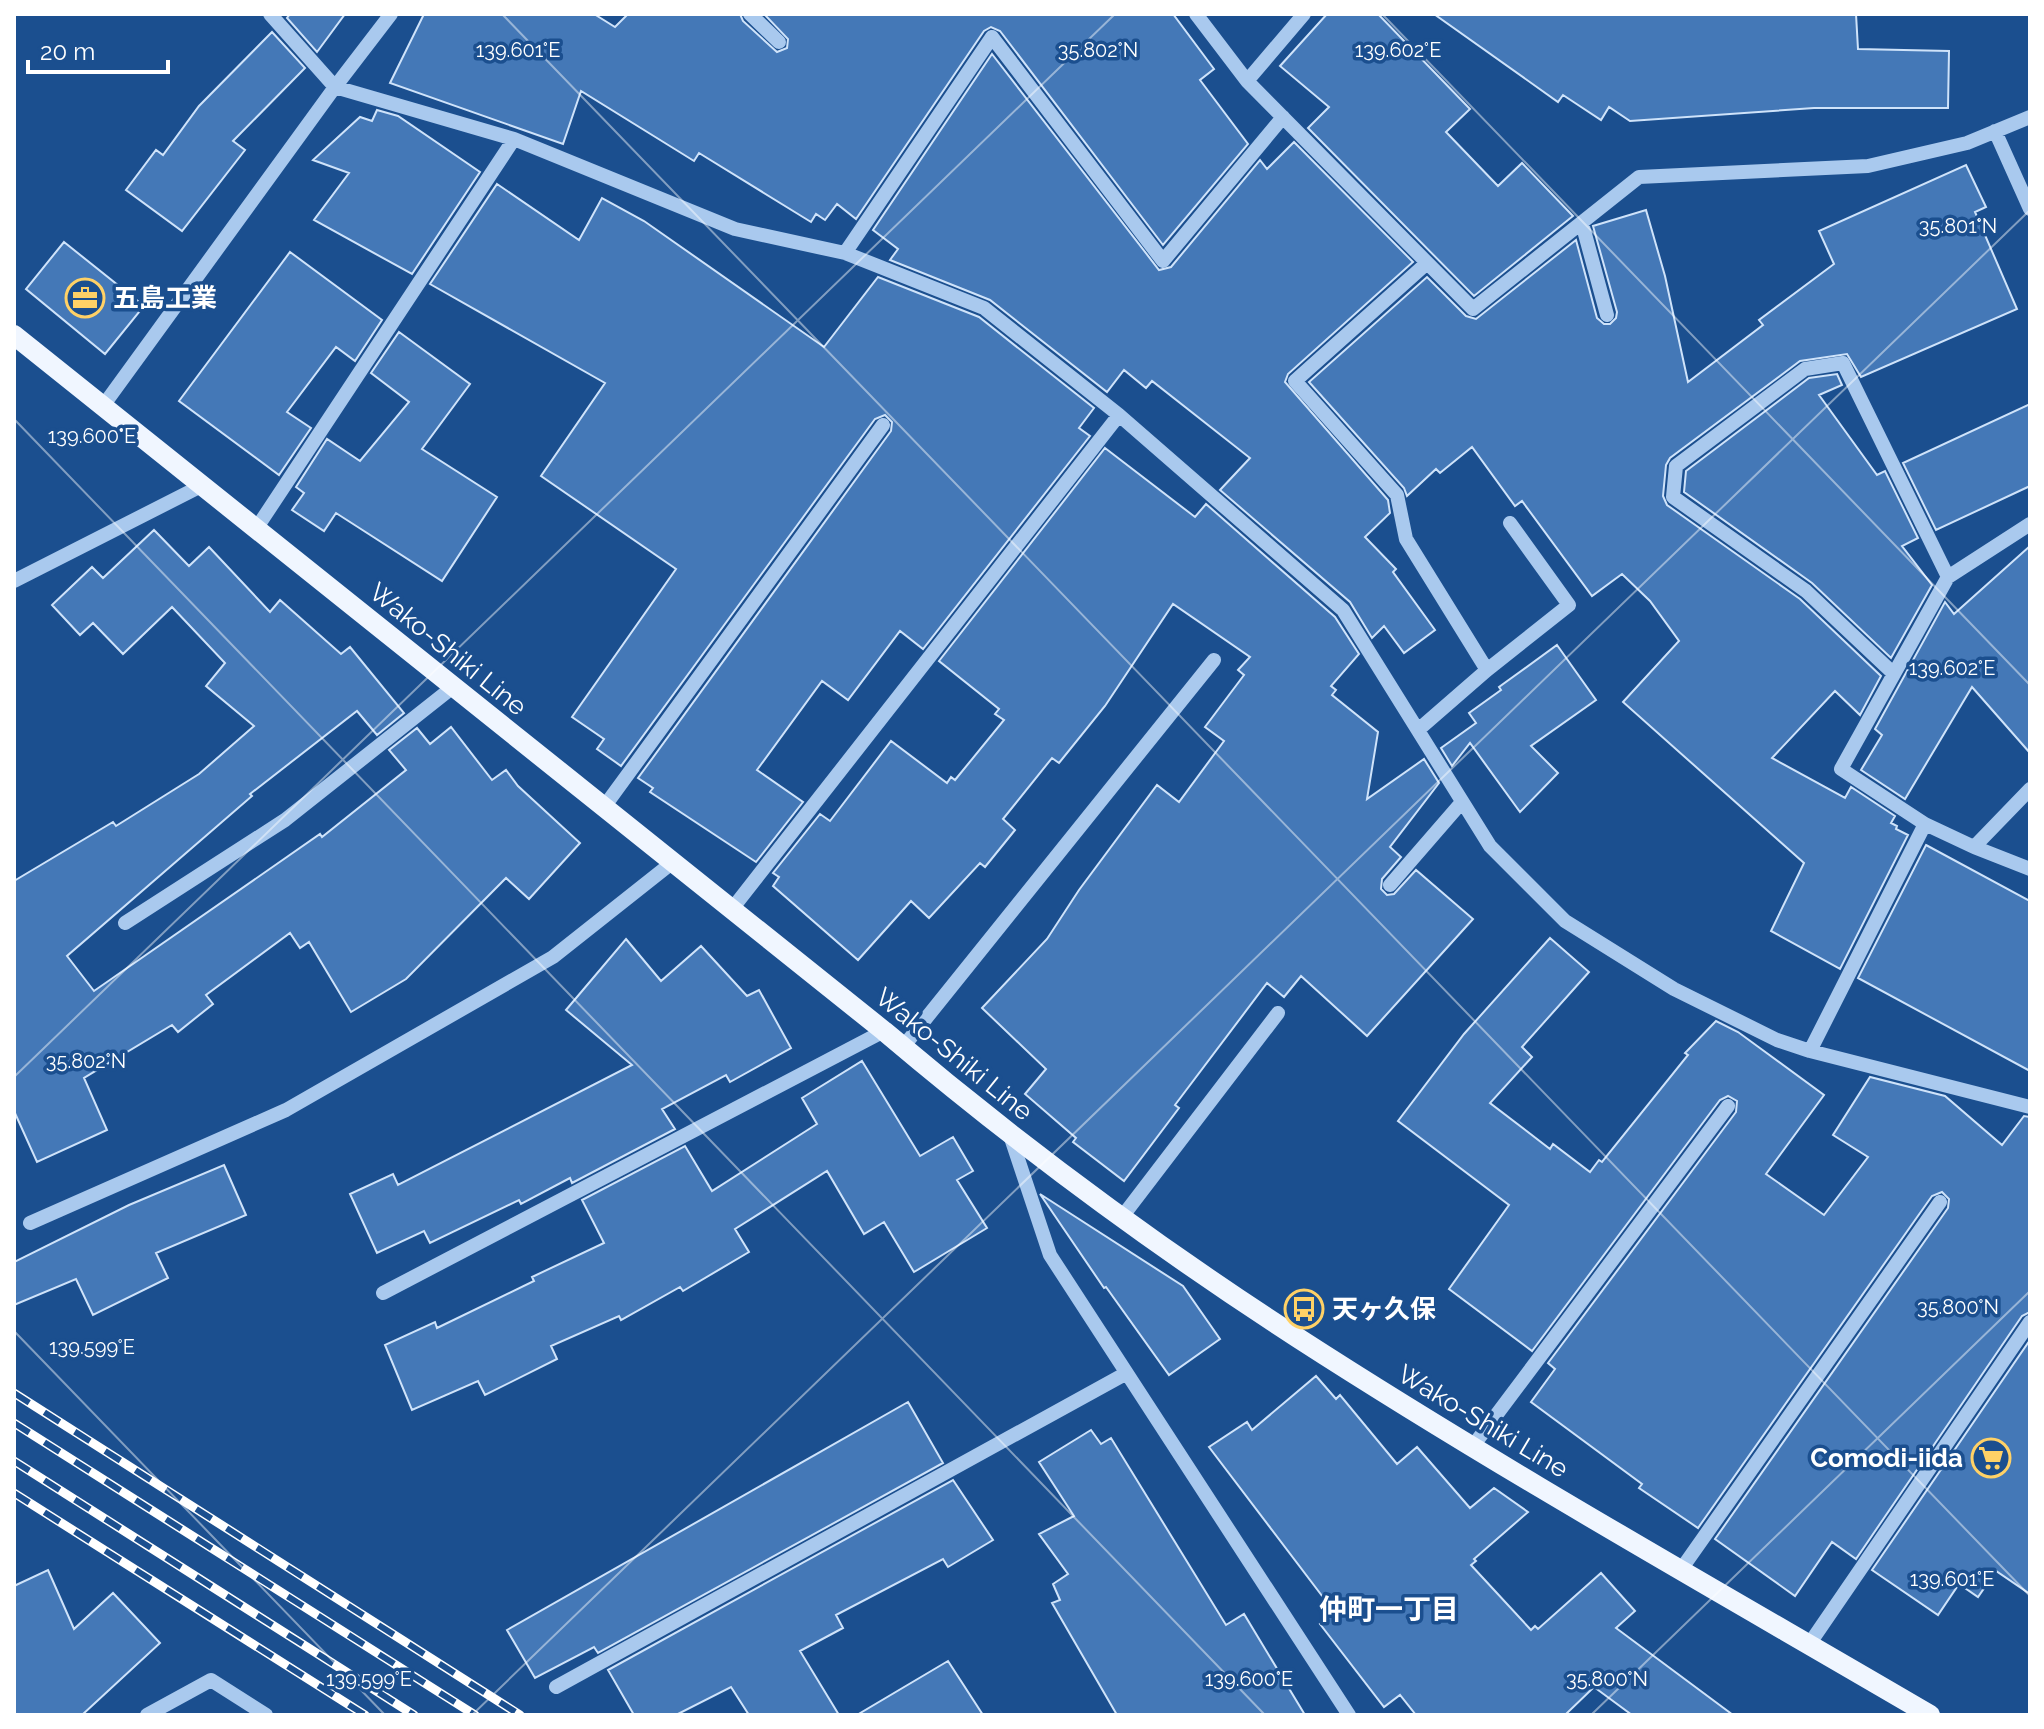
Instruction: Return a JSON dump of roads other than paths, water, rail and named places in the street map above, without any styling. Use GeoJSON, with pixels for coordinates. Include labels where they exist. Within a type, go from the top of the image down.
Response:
{"type":"FeatureCollection","features":[{"type":"Feature","properties":{"kind":"main road","name":"Wako-Shiki Line"},"geometry":{"type":"LineString","coordinates":[[14,335],[1010,1134],[1122,1217],[1297,1337],[1473,1446],[1680,1571],[1810,1643],[1930,1715]]}},
{"type":"Feature","properties":{"kind":"street"},"geometry":{"type":"LineString","coordinates":[[270,14],[335,87],[514,139],[735,229],[845,253],[984,308],[1119,415],[1343,610],[1490,846],[1565,921],[1674,989],[1777,1040],[2030,1107]]}},
{"type":"Feature","properties":{"kind":"street"},"geometry":{"type":"LineString","coordinates":[[103,406],[391,14]]}},
{"type":"Feature","properties":{"kind":"street"},"geometry":{"type":"LineString","coordinates":[[750,14],[779,42]]}},
{"type":"Feature","properties":{"kind":"street"},"geometry":{"type":"LineString","coordinates":[[1196,14],[1247,81],[1473,309],[1639,177],[1868,166],[1967,143],[2030,117]]}},
{"type":"Feature","properties":{"kind":"street"},"geometry":{"type":"LineString","coordinates":[[1247,81],[1304,14]]}},
{"type":"Feature","properties":{"kind":"street"},"geometry":{"type":"LineString","coordinates":[[845,253],[992,37],[1163,261],[1283,117]]}},
{"type":"Feature","properties":{"kind":"street"},"geometry":{"type":"LineString","coordinates":[[1995,131],[2030,209]]}},
{"type":"Feature","properties":{"kind":"street"},"geometry":{"type":"LineString","coordinates":[[256,529],[514,139]]}},
{"type":"Feature","properties":{"kind":"street"},"geometry":{"type":"LineString","coordinates":[[1582,223],[1607,315]]}},
{"type":"Feature","properties":{"kind":"street"},"geometry":{"type":"LineString","coordinates":[[1427,263],[1295,381],[1397,495],[1406,539],[1487,670]]}},
{"type":"Feature","properties":{"kind":"street"},"geometry":{"type":"LineString","coordinates":[[1894,674],[1806,591],[1673,497],[1676,466],[1805,369],[1843,363],[1948,577]]}},
{"type":"Feature","properties":{"kind":"street"},"geometry":{"type":"LineString","coordinates":[[732,909],[1119,415]]}},
{"type":"Feature","properties":{"kind":"street"},"geometry":{"type":"LineString","coordinates":[[604,807],[883,425]]}},
{"type":"Feature","properties":{"kind":"street"},"geometry":{"type":"LineString","coordinates":[[14,581],[201,486]]}},
{"type":"Feature","properties":{"kind":"street"},"geometry":{"type":"LineString","coordinates":[[1418,730],[1569,605],[1510,523]]}},
{"type":"Feature","properties":{"kind":"street"},"geometry":{"type":"LineString","coordinates":[[2030,524],[1948,577],[1841,769],[1925,824],[2030,869]]}},
{"type":"Feature","properties":{"kind":"street"},"geometry":{"type":"LineString","coordinates":[[903,1047],[1214,660]]}},
{"type":"Feature","properties":{"kind":"street"},"geometry":{"type":"LineString","coordinates":[[125,923],[285,820],[453,687]]}},
{"type":"Feature","properties":{"kind":"street"},"geometry":{"type":"LineString","coordinates":[[1974,847],[2030,789]]}},
{"type":"Feature","properties":{"kind":"street"},"geometry":{"type":"LineString","coordinates":[[1390,885],[1462,802]]}},
{"type":"Feature","properties":{"kind":"street"},"geometry":{"type":"LineString","coordinates":[[1810,1051],[1925,824]]}},
{"type":"Feature","properties":{"kind":"street"},"geometry":{"type":"LineString","coordinates":[[30,1223],[286,1110],[553,957],[673,862]]}},
{"type":"Feature","properties":{"kind":"street"},"geometry":{"type":"LineString","coordinates":[[1122,1217],[1278,1013]]}},
{"type":"Feature","properties":{"kind":"street"},"geometry":{"type":"LineString","coordinates":[[383,1293],[884,1031]]}},
{"type":"Feature","properties":{"kind":"street"},"geometry":{"type":"LineString","coordinates":[[1473,1446],[1728,1106]]}},
{"type":"Feature","properties":{"kind":"street"},"geometry":{"type":"LineString","coordinates":[[1010,1134],[1050,1255],[1349,1715]]}},
{"type":"Feature","properties":{"kind":"street"},"geometry":{"type":"LineString","coordinates":[[1680,1571],[1940,1202]]}},
{"type":"Feature","properties":{"kind":"street"},"geometry":{"type":"LineString","coordinates":[[1810,1643],[2030,1322]]}},
{"type":"Feature","properties":{"kind":"street"},"geometry":{"type":"LineString","coordinates":[[556,1687],[1125,1374]]}},
{"type":"Feature","properties":{"kind":"street"},"geometry":{"type":"LineString","coordinates":[[147,1715],[211,1680],[266,1715]]}},
{"type":"Feature","properties":{"kind":"railway"},"geometry":{"type":"LineString","coordinates":[[14,1393],[520,1715]]}},
{"type":"Feature","properties":{"kind":"railway"},"geometry":{"type":"LineString","coordinates":[[14,1423],[475,1715]]}},
{"type":"Feature","properties":{"kind":"railway"},"geometry":{"type":"LineString","coordinates":[[14,1461],[414,1715]]}},
{"type":"Feature","properties":{"kind":"railway"},"geometry":{"type":"LineString","coordinates":[[14,1493],[365,1715]]}},
{"type":"Feature","properties":{"kind":"place","name":"五島工業"},"geometry":{"type":"Point","coordinates":[85,298]}},
{"type":"Feature","properties":{"kind":"place","name":"天ヶ久保"},"geometry":{"type":"Point","coordinates":[1304,1309]}},
{"type":"Feature","properties":{"kind":"place","name":"Comodi-iida"},"geometry":{"type":"Point","coordinates":[1991,1458]}},
{"type":"Feature","properties":{"kind":"district","name":"仲町一丁目"},"geometry":{"type":"Point","coordinates":[1389,1609]}}]}
